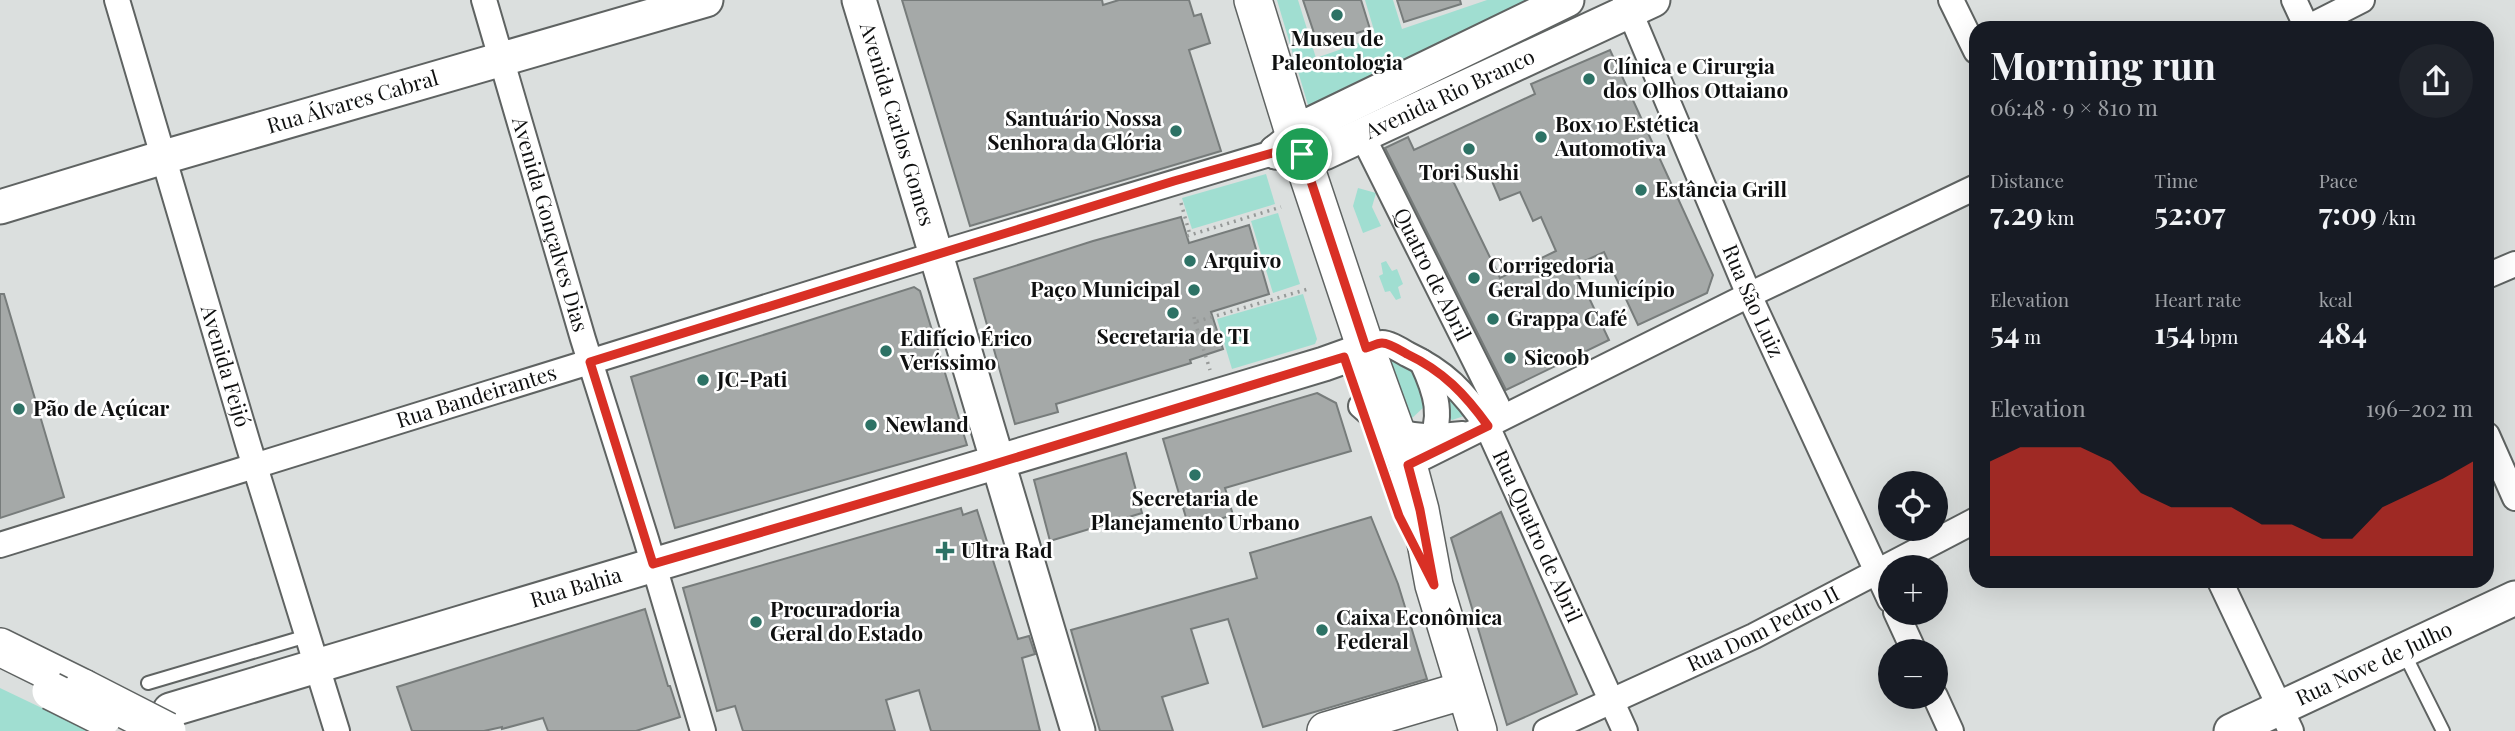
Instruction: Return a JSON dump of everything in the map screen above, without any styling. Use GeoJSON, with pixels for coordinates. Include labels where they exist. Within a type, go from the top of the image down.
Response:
{"type":"FeatureCollection","features":[{"type":"Feature","properties":{"kind":"main road"},"geometry":{"type":"LineString","coordinates":[[1228,0],[1291,147]]}},
{"type":"Feature","properties":{"kind":"main road"},"geometry":{"type":"LineString","coordinates":[[1253,0],[1291,147],[1355,353],[1361,406],[1399,516],[1434,585]]}},
{"type":"Feature","properties":{"kind":"main road"},"geometry":{"type":"LineString","coordinates":[[1355,353],[1409,452],[1434,585],[1478,731]]}},
{"type":"Feature","properties":{"kind":"main road"},"geometry":{"type":"LineString","coordinates":[[0,647],[130,731]]}},
{"type":"Feature","properties":{"kind":"main road"},"geometry":{"type":"LineString","coordinates":[[0,667],[168,720]]}},
{"type":"Feature","properties":{"kind":"main road"},"geometry":{"type":"LineString","coordinates":[[1326,731],[1465,690]]}},
{"type":"Feature","properties":{"kind":"street","name":"Avenida Feijó"},"geometry":{"type":"LineString","coordinates":[[117,0],[337,731]]}},
{"type":"Feature","properties":{"kind":"street","name":"Avenida Gonçalves Dias"},"geometry":{"type":"LineString","coordinates":[[484,0],[590,362],[703,731]]}},
{"type":"Feature","properties":{"kind":"street","name":"Rua Álvares Cabral"},"geometry":{"type":"LineString","coordinates":[[0,207],[706,0]]}},
{"type":"Feature","properties":{"kind":"street","name":"Avenida Carlos Gomes"},"geometry":{"type":"LineString","coordinates":[[859,0],[1078,731]]}},
{"type":"Feature","properties":{"kind":"street","name":"Avenida Rio Branco"},"geometry":{"type":"LineString","coordinates":[[1291,147],[1313,123],[1567,0]]}},
{"type":"Feature","properties":{"kind":"street"},"geometry":{"type":"LineString","coordinates":[[1951,0],[1969,37]]}},
{"type":"Feature","properties":{"kind":"street"},"geometry":{"type":"LineString","coordinates":[[2294,0],[2304,21]]}},
{"type":"Feature","properties":{"kind":"street"},"geometry":{"type":"LineString","coordinates":[[2321,21],[2362,0]]}},
{"type":"Feature","properties":{"kind":"street","name":"Avenida Rio Branco"},"geometry":{"type":"LineString","coordinates":[[1291,147],[1324,153],[1636,4]]}},
{"type":"Feature","properties":{"kind":"street","name":"Rua São Luiz"},"geometry":{"type":"LineString","coordinates":[[1636,4],[1749,295],[1878,574]]}},
{"type":"Feature","properties":{"kind":"street","name":"Quatro de Abril"},"geometry":{"type":"LineString","coordinates":[[1367,145],[1486,421]]}},
{"type":"Feature","properties":{"kind":"street","name":"Rua Bandeirantes"},"geometry":{"type":"LineString","coordinates":[[0,545],[1291,147]]}},
{"type":"Feature","properties":{"kind":"street"},"geometry":{"type":"LineString","coordinates":[[1409,452],[1486,421],[1969,190]]}},
{"type":"Feature","properties":{"kind":"street"},"geometry":{"type":"LineString","coordinates":[[2494,273],[2515,264]]}},
{"type":"Feature","properties":{"kind":"street","name":"Rua Quatro de Abril"},"geometry":{"type":"LineString","coordinates":[[1355,353],[1382,343],[1422,361],[1452,381],[1486,421],[1625,731]]}},
{"type":"Feature","properties":{"kind":"street","name":"Rua Bahia"},"geometry":{"type":"LineString","coordinates":[[168,720],[312,651],[653,564],[998,463],[1355,353]]}},
{"type":"Feature","properties":{"kind":"street"},"geometry":{"type":"LineString","coordinates":[[1409,452],[1433,436],[1438,414],[1433,384],[1422,361]]}},
{"type":"Feature","properties":{"kind":"street"},"geometry":{"type":"LineString","coordinates":[[1361,406],[1409,452]]}},
{"type":"Feature","properties":{"kind":"street"},"geometry":{"type":"LineString","coordinates":[[1409,452],[1433,436],[1486,421]]}},
{"type":"Feature","properties":{"kind":"street"},"geometry":{"type":"LineString","coordinates":[[2494,451],[2515,498]]}},
{"type":"Feature","properties":{"kind":"street","name":"Rua Dom Pedro II"},"geometry":{"type":"LineString","coordinates":[[1546,731],[1754,636],[1969,524]]}},
{"type":"Feature","properties":{"kind":"street"},"geometry":{"type":"LineString","coordinates":[[2223,588],[2285,720]]}},
{"type":"Feature","properties":{"kind":"street","name":"Rua Nove de Julho"},"geometry":{"type":"LineString","coordinates":[[2231,731],[2285,720],[2402,651],[2515,598]]}},
{"type":"Feature","properties":{"kind":"street"},"geometry":{"type":"LineString","coordinates":[[1941,709],[1951,731]]}},
{"type":"Feature","properties":{"kind":"lane"},"geometry":{"type":"LineString","coordinates":[[148,683],[312,651]]}},
{"type":"Feature","properties":{"kind":"lane"},"geometry":{"type":"LineString","coordinates":[[2402,651],[2443,731]]}},
{"type":"Feature","properties":{"kind":"path"},"geometry":{"type":"LineString","coordinates":[[1178,196],[1189,235],[1281,206]]}},
{"type":"Feature","properties":{"kind":"path"},"geometry":{"type":"LineString","coordinates":[[1211,376],[1194,320],[1308,289]]}},
{"type":"Feature","properties":{"kind":"green space"},"geometry":{"type":"Polygon","coordinates":[[[1277,0],[1298,0],[1316,58],[1376,37],[1365,0],[1393,0],[1402,29],[1487,0],[1534,0],[1310,112],[1277,0]]]}},
{"type":"Feature","properties":{"kind":"green space"},"geometry":{"type":"Polygon","coordinates":[[[1266,174],[1275,204],[1192,229],[1182,198],[1266,174]]]}},
{"type":"Feature","properties":{"kind":"green space"},"geometry":{"type":"Polygon","coordinates":[[[1358,188],[1376,193],[1372,207],[1381,226],[1363,233],[1353,206],[1358,188]]]}},
{"type":"Feature","properties":{"kind":"green space"},"geometry":{"type":"Polygon","coordinates":[[[1278,213],[1300,284],[1273,293],[1251,221],[1278,213]]]}},
{"type":"Feature","properties":{"kind":"green space"},"geometry":{"type":"Polygon","coordinates":[[[1386,261],[1392,271],[1397,269],[1403,284],[1398,287],[1401,298],[1396,300],[1390,291],[1385,292],[1379,276],[1383,274],[1381,263],[1386,261]]]}},
{"type":"Feature","properties":{"kind":"green space"},"geometry":{"type":"Polygon","coordinates":[[[1303,294],[1317,339],[1315,344],[1232,369],[1217,319],[1303,294]]]}},
{"type":"Feature","properties":{"kind":"green space"},"geometry":{"type":"Polygon","coordinates":[[[1390,360],[1414,370],[1424,380],[1424,407],[1411,419],[1390,360]]]}},
{"type":"Feature","properties":{"kind":"green space"},"geometry":{"type":"Polygon","coordinates":[[[1444,383],[1466,413],[1464,416],[1452,420],[1446,415],[1444,383]]]}},
{"type":"Feature","properties":{"kind":"green space"},"geometry":{"type":"Polygon","coordinates":[[[0,688],[90,731],[0,731],[0,688]]]}},
{"type":"Feature","properties":{"kind":"building"},"geometry":{"type":"Polygon","coordinates":[[[902,0],[1102,0],[1103,5],[1119,0],[1189,0],[1194,16],[1201,14],[1210,43],[1189,50],[1221,151],[970,226],[902,0]]]}},
{"type":"Feature","properties":{"kind":"building","name":"Museu de Paleontologia"},"geometry":{"type":"Polygon","coordinates":[[[1303,0],[1361,0],[1370,29],[1318,45],[1303,0]]]}},
{"type":"Feature","properties":{"kind":"building"},"geometry":{"type":"Polygon","coordinates":[[[1397,0],[1460,0],[1461,4],[1404,22],[1397,0]]]}},
{"type":"Feature","properties":{"kind":"building"},"geometry":{"type":"Polygon","coordinates":[[[1610,50],[1713,275],[1707,293],[1638,325],[1604,252],[1574,266],[1609,340],[1506,390],[1385,148],[1408,137],[1414,150],[1535,94],[1531,84],[1610,50]],[[1486,167],[1453,181],[1500,278],[1556,251],[1541,217],[1533,221],[1520,192],[1500,200],[1486,167]]]}},
{"type":"Feature","properties":{"kind":"building"},"geometry":{"type":"Polygon","coordinates":[[[1181,217],[1189,243],[1249,225],[1269,294],[1211,312],[1223,349],[1190,360],[1191,363],[1056,404],[1058,412],[1015,424],[974,279],[1093,241],[1181,217]]]}},
{"type":"Feature","properties":{"kind":"building"},"geometry":{"type":"Polygon","coordinates":[[[914,287],[920,291],[967,445],[675,528],[631,377],[914,287]]]}},
{"type":"Feature","properties":{"kind":"building","name":"Pão de Açúcar"},"geometry":{"type":"Polygon","coordinates":[[[0,294],[4,294],[64,497],[0,518],[0,294]]]}},
{"type":"Feature","properties":{"kind":"building"},"geometry":{"type":"Polygon","coordinates":[[[1317,393],[1336,403],[1351,451],[1225,488],[1233,515],[1189,528],[1163,439],[1317,393]]]}},
{"type":"Feature","properties":{"kind":"building"},"geometry":{"type":"Polygon","coordinates":[[[1126,453],[1142,513],[1050,541],[1034,480],[1126,453]]]}},
{"type":"Feature","properties":{"kind":"building"},"geometry":{"type":"Polygon","coordinates":[[[961,508],[963,515],[977,510],[1018,639],[1029,636],[1035,654],[1022,658],[1040,731],[931,731],[919,690],[886,700],[895,731],[743,731],[735,706],[717,711],[683,588],[961,508]]]}},
{"type":"Feature","properties":{"kind":"building"},"geometry":{"type":"Polygon","coordinates":[[[1501,512],[1577,694],[1507,725],[1451,538],[1501,512]]]}},
{"type":"Feature","properties":{"kind":"building"},"geometry":{"type":"Polygon","coordinates":[[[1371,517],[1398,584],[1427,679],[1263,727],[1228,619],[1191,629],[1208,683],[1162,697],[1173,731],[1100,731],[1071,630],[1257,578],[1250,553],[1371,517]]]}},
{"type":"Feature","properties":{"kind":"building"},"geometry":{"type":"Polygon","coordinates":[[[645,609],[680,717],[636,731],[548,731],[543,718],[484,731],[412,731],[397,687],[645,609]]]}},
{"type":"Feature","properties":{"kind":"place","name":"Museu de Paleontologia"},"geometry":{"type":"Point","coordinates":[1337,15]}},
{"type":"Feature","properties":{"kind":"place","name":"Clínica e Cirurgia dos Olhos Ottaiano"},"geometry":{"type":"Point","coordinates":[1589,79]}},
{"type":"Feature","properties":{"kind":"place","name":"Santuário Nossa Senhora da Glória"},"geometry":{"type":"Point","coordinates":[1176,131]}},
{"type":"Feature","properties":{"kind":"place","name":"Box 10 Estética Automotiva"},"geometry":{"type":"Point","coordinates":[1541,137]}},
{"type":"Feature","properties":{"kind":"place","name":"Tori Sushi"},"geometry":{"type":"Point","coordinates":[1469,149]}},
{"type":"Feature","properties":{"kind":"place","name":"Estância Grill"},"geometry":{"type":"Point","coordinates":[1641,190]}},
{"type":"Feature","properties":{"kind":"place","name":"Arquivo"},"geometry":{"type":"Point","coordinates":[1190,261]}},
{"type":"Feature","properties":{"kind":"place","name":"Corrigedoria Geral do Município"},"geometry":{"type":"Point","coordinates":[1474,278]}},
{"type":"Feature","properties":{"kind":"place","name":"Paço Municipal"},"geometry":{"type":"Point","coordinates":[1194,290]}},
{"type":"Feature","properties":{"kind":"place","name":"Secretaria de TI"},"geometry":{"type":"Point","coordinates":[1173,313]}},
{"type":"Feature","properties":{"kind":"place","name":"Grappa Café"},"geometry":{"type":"Point","coordinates":[1493,319]}},
{"type":"Feature","properties":{"kind":"place","name":"Edifício Érico Veríssimo"},"geometry":{"type":"Point","coordinates":[886,351]}},
{"type":"Feature","properties":{"kind":"place","name":"Sicoob"},"geometry":{"type":"Point","coordinates":[1510,358]}},
{"type":"Feature","properties":{"kind":"place","name":"JC-Pati"},"geometry":{"type":"Point","coordinates":[703,380]}},
{"type":"Feature","properties":{"kind":"place","name":"Pão de Açúcar"},"geometry":{"type":"Point","coordinates":[19,409]}},
{"type":"Feature","properties":{"kind":"place","name":"Newland"},"geometry":{"type":"Point","coordinates":[871,425]}},
{"type":"Feature","properties":{"kind":"place","name":"Secretaria de Planejamento Urbano"},"geometry":{"type":"Point","coordinates":[1195,475]}},
{"type":"Feature","properties":{"kind":"place","name":"Ultra Rad"},"geometry":{"type":"Point","coordinates":[945,551]}},
{"type":"Feature","properties":{"kind":"place","name":"Procuradoria Geral do Estado"},"geometry":{"type":"Point","coordinates":[756,622]}},
{"type":"Feature","properties":{"kind":"place","name":"Caixa Econômica Federal"},"geometry":{"type":"Point","coordinates":[1322,630]}},
{"type":"Feature","properties":{"kind":"route"},"geometry":{"type":"LineString","coordinates":[[1276,152],[1302,154],[1366,348],[1382,343],[1437,370],[1470,400],[1488,426],[1408,465],[1420,510],[1434,585],[1399,516],[1344,357],[975,470],[653,564],[590,362],[1174,181],[1276,152]]}}]}
